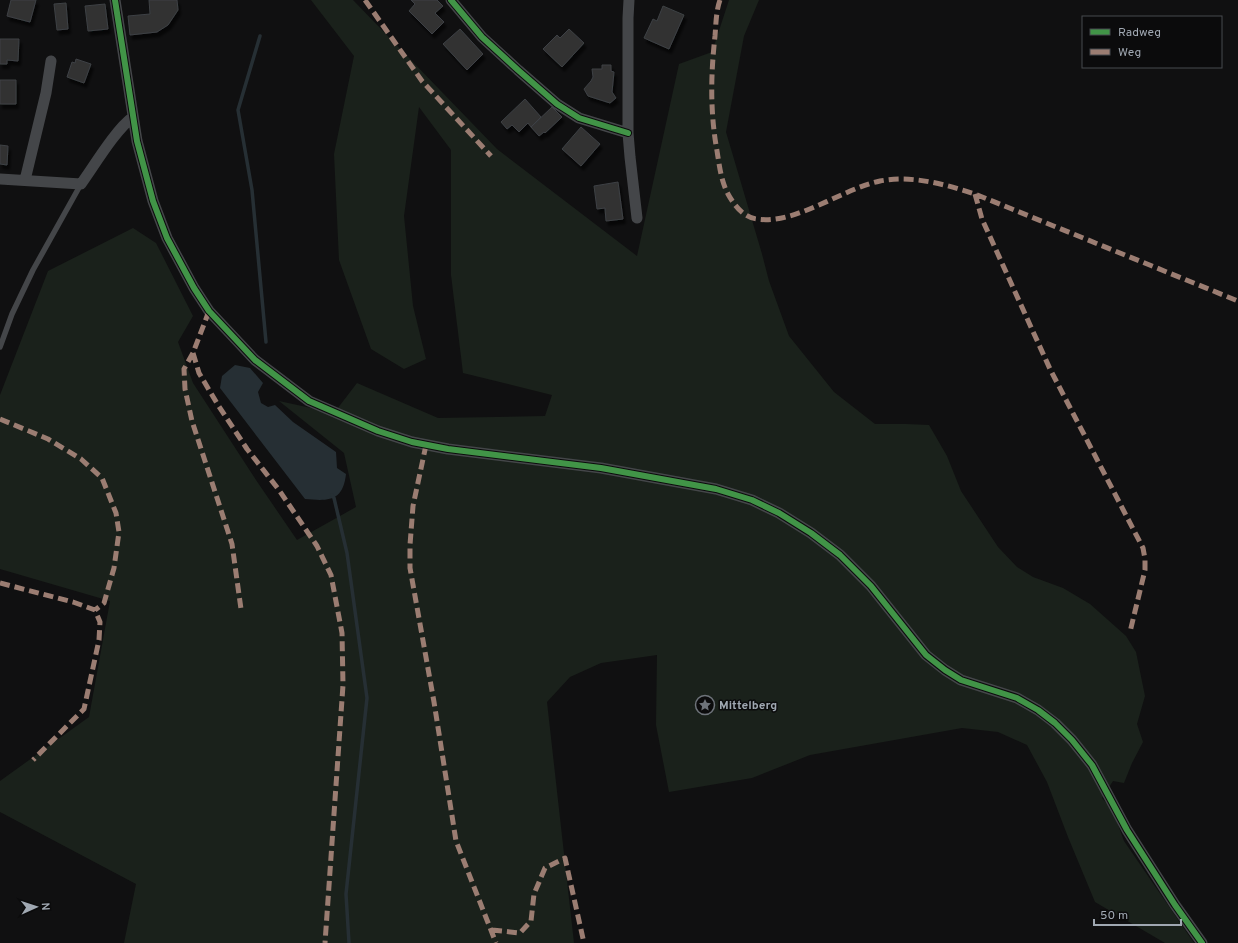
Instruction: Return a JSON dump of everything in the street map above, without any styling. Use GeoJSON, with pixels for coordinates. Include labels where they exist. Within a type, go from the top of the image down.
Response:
{"type":"FeatureCollection","features":[{"type":"Feature","properties":{"kind":"street"},"geometry":{"type":"LineString","coordinates":[[115,0],[137,140],[147,182],[167,238],[194,288],[209,311],[255,360],[309,401],[378,431],[412,442],[448,449],[601,468],[716,488],[752,500],[779,513],[811,533],[840,555],[871,586],[926,655],[945,670],[961,680],[1017,698],[1038,710],[1055,723],[1072,740],[1092,766],[1127,830],[1175,905],[1202,943]]}},
{"type":"Feature","properties":{"kind":"street"},"geometry":{"type":"LineString","coordinates":[[450,0],[482,37],[557,104],[579,118],[628,133]]}},
{"type":"Feature","properties":{"kind":"street"},"geometry":{"type":"LineString","coordinates":[[629,0],[628,133],[637,218]]}},
{"type":"Feature","properties":{"kind":"street"},"geometry":{"type":"LineString","coordinates":[[25,180],[46,93],[51,61]]}},
{"type":"Feature","properties":{"kind":"street"},"geometry":{"type":"LineString","coordinates":[[0,178],[82,184],[110,142],[133,117]]}},
{"type":"Feature","properties":{"kind":"lane"},"geometry":{"type":"LineString","coordinates":[[0,347],[12,314],[30,277],[82,184]]}},
{"type":"Feature","properties":{"kind":"shaded area"},"geometry":{"type":"Polygon","coordinates":[[[311,0],[353,0],[497,149],[637,256],[679,64],[712,52],[729,0],[759,0],[744,36],[726,132],[769,281],[789,336],[834,392],[875,424],[929,425],[947,456],[961,491],[998,547],[1017,567],[1033,577],[1063,588],[1090,604],[1126,636],[1136,652],[1145,696],[1137,724],[1143,742],[1124,783],[1113,781],[1102,798],[1113,811],[1124,841],[1194,943],[1165,943],[1095,902],[1047,782],[1027,745],[998,732],[962,728],[810,755],[752,778],[669,792],[656,725],[657,655],[601,663],[570,677],[547,702],[574,943],[124,943],[136,884],[0,812],[0,781],[89,717],[110,601],[0,569],[0,395],[48,271],[133,228],[156,243],[193,316],[178,342],[193,383],[297,540],[356,507],[344,453],[279,401],[334,413],[357,383],[438,418],[545,416],[552,395],[463,373],[451,275],[451,150],[419,107],[404,216],[413,306],[426,359],[404,369],[371,349],[339,260],[334,154],[354,56],[311,0]]]}},
{"type":"Feature","properties":{"kind":"shaded area"},"geometry":{"type":"Polygon","coordinates":[[[235,365],[250,368],[263,383],[258,392],[261,403],[268,407],[275,405],[293,422],[336,452],[337,468],[346,474],[342,490],[338,495],[333,498],[321,500],[305,499],[220,388],[222,376],[235,365]]]}},
{"type":"Feature","properties":{"kind":"building"},"geometry":{"type":"Polygon","coordinates":[[[11,0],[36,0],[30,22],[7,16],[11,0]]]}},
{"type":"Feature","properties":{"kind":"building"},"geometry":{"type":"Polygon","coordinates":[[[149,0],[177,0],[178,10],[168,25],[157,32],[130,35],[128,16],[150,14],[149,0]]]}},
{"type":"Feature","properties":{"kind":"building"},"geometry":{"type":"Polygon","coordinates":[[[411,0],[437,0],[443,6],[435,13],[444,22],[432,34],[409,11],[415,4],[411,0]]]}},
{"type":"Feature","properties":{"kind":"building"},"geometry":{"type":"Polygon","coordinates":[[[66,3],[68,29],[57,30],[54,4],[66,3]]]}},
{"type":"Feature","properties":{"kind":"building"},"geometry":{"type":"Polygon","coordinates":[[[105,4],[108,29],[88,31],[85,6],[105,4]]]}},
{"type":"Feature","properties":{"kind":"building"},"geometry":{"type":"Polygon","coordinates":[[[663,6],[684,15],[669,49],[644,38],[653,19],[657,21],[663,6]]]}},
{"type":"Feature","properties":{"kind":"building"},"geometry":{"type":"Polygon","coordinates":[[[460,29],[483,54],[467,70],[443,44],[460,29]]]}},
{"type":"Feature","properties":{"kind":"building"},"geometry":{"type":"Polygon","coordinates":[[[569,29],[584,43],[562,67],[543,49],[557,35],[560,38],[569,29]]]}},
{"type":"Feature","properties":{"kind":"building"},"geometry":{"type":"Polygon","coordinates":[[[0,39],[19,39],[18,61],[7,60],[7,64],[0,64],[0,39]]]}},
{"type":"Feature","properties":{"kind":"building"},"geometry":{"type":"Polygon","coordinates":[[[76,59],[91,64],[84,83],[67,77],[72,62],[75,63],[76,59]]]}},
{"type":"Feature","properties":{"kind":"building"},"geometry":{"type":"Polygon","coordinates":[[[602,65],[611,65],[611,71],[614,72],[612,92],[616,98],[610,103],[588,96],[584,89],[593,77],[592,69],[602,69],[602,65]]]}},
{"type":"Feature","properties":{"kind":"building"},"geometry":{"type":"Polygon","coordinates":[[[0,80],[16,80],[16,104],[0,104],[0,80]]]}},
{"type":"Feature","properties":{"kind":"building"},"geometry":{"type":"Polygon","coordinates":[[[525,99],[541,117],[531,127],[528,123],[519,132],[512,125],[507,129],[501,122],[525,99]]]}},
{"type":"Feature","properties":{"kind":"building"},"geometry":{"type":"Polygon","coordinates":[[[552,107],[562,117],[545,133],[544,132],[539,136],[531,127],[552,107]]]}},
{"type":"Feature","properties":{"kind":"building"},"geometry":{"type":"Polygon","coordinates":[[[581,127],[600,144],[581,166],[562,149],[581,127]]]}},
{"type":"Feature","properties":{"kind":"building"},"geometry":{"type":"Polygon","coordinates":[[[0,145],[8,146],[7,165],[0,164],[0,145]]]}},
{"type":"Feature","properties":{"kind":"building"},"geometry":{"type":"Polygon","coordinates":[[[618,182],[623,219],[606,221],[605,208],[597,209],[594,186],[618,182]]]}},
{"type":"Feature","properties":{"kind":"waterway"},"geometry":{"type":"LineString","coordinates":[[260,36],[238,110],[252,190],[266,342]]}},
{"type":"Feature","properties":{"kind":"waterway"},"geometry":{"type":"LineString","coordinates":[[332,495],[347,553],[367,698],[346,894],[349,943]]}},
{"type":"Feature","properties":{"kind":"marked path"},"geometry":{"type":"LineString","coordinates":[[365,0],[422,81],[491,156]]}},
{"type":"Feature","properties":{"kind":"marked path"},"geometry":{"type":"LineString","coordinates":[[720,0],[716,18],[712,77],[714,131],[720,170],[725,188],[730,198],[744,214],[757,219],[787,217],[803,212],[865,185],[880,181],[904,179],[928,182],[975,194],[1238,301]]}},
{"type":"Feature","properties":{"kind":"marked path"},"geometry":{"type":"LineString","coordinates":[[975,194],[982,219],[1050,369],[1143,548],[1145,570],[1130,632]]}},
{"type":"Feature","properties":{"kind":"marked path"},"geometry":{"type":"LineString","coordinates":[[209,311],[193,353],[184,369],[185,389],[192,421],[232,544],[241,609]]}},
{"type":"Feature","properties":{"kind":"marked path"},"geometry":{"type":"LineString","coordinates":[[193,353],[199,373],[218,405],[247,449],[279,490],[317,546],[331,575],[342,633],[343,685],[325,943]]}},
{"type":"Feature","properties":{"kind":"marked path"},"geometry":{"type":"LineString","coordinates":[[0,419],[48,439],[81,459],[102,478],[116,513],[119,532],[114,568],[104,603],[95,610]]}},
{"type":"Feature","properties":{"kind":"marked path"},"geometry":{"type":"LineString","coordinates":[[426,445],[413,506],[410,568],[434,702],[456,841],[496,943]]}},
{"type":"Feature","properties":{"kind":"marked path"},"geometry":{"type":"LineString","coordinates":[[0,583],[73,602],[95,610],[100,622],[99,640],[84,709],[33,760]]}},
{"type":"Feature","properties":{"kind":"marked path"},"geometry":{"type":"LineString","coordinates":[[492,930],[520,933],[531,921],[534,894],[545,868],[565,858],[584,943]]}},
{"type":"Feature","properties":{"kind":"cycle path"},"geometry":{"type":"LineString","coordinates":[[115,0],[137,141],[153,201],[167,238],[194,288],[209,311],[255,360],[309,401],[378,431],[412,442],[448,449],[601,468],[716,489],[752,500],[779,513],[811,533],[840,555],[871,586],[926,655],[945,670],[961,680],[1017,698],[1038,710],[1055,723],[1072,740],[1092,765],[1127,830],[1175,905],[1202,943]]}},
{"type":"Feature","properties":{"kind":"cycle path"},"geometry":{"type":"LineString","coordinates":[[451,0],[482,37],[557,104],[579,118],[628,133]]}},
{"type":"Feature","properties":{"kind":"place","name":"Mittelberg"},"geometry":{"type":"Point","coordinates":[705,705]}}]}
